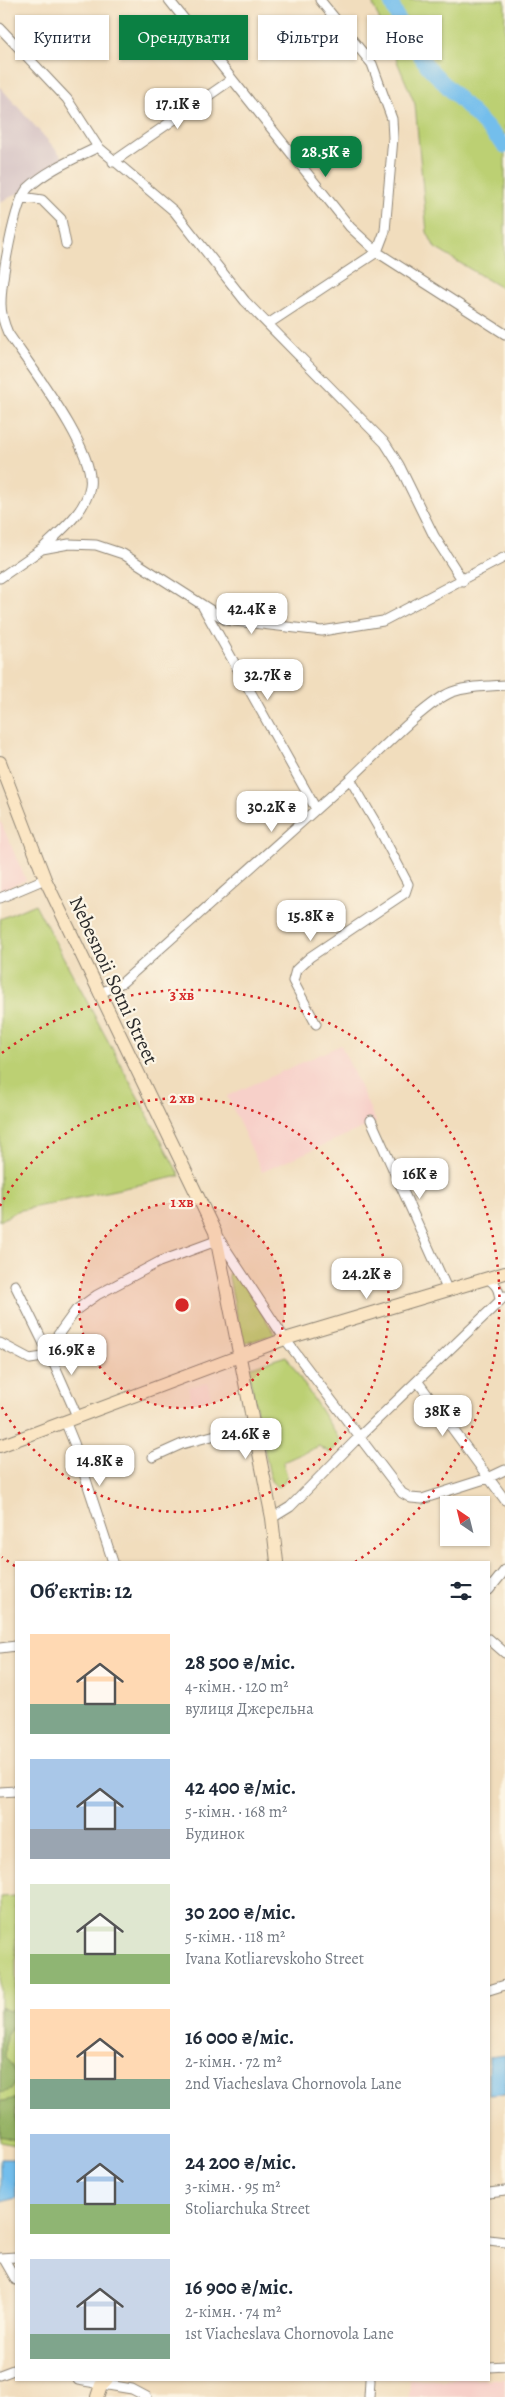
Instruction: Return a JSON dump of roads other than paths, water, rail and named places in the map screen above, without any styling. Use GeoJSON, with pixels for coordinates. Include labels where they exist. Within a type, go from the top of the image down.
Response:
{"type":"FeatureCollection","features":[{"type":"Feature","properties":{"kind":"street"},"geometry":{"type":"LineString","coordinates":[[169,0],[231,80],[345,220],[377,252],[505,334]]}},
{"type":"Feature","properties":{"kind":"street"},"geometry":{"type":"LineString","coordinates":[[268,324],[377,252],[385,231],[393,138],[390,110],[372,64],[320,0]]}},
{"type":"Feature","properties":{"kind":"street"},"geometry":{"type":"LineString","coordinates":[[0,28],[67,99],[98,148],[181,218],[237,292],[385,443],[399,465],[434,536],[463,581]]}},
{"type":"Feature","properties":{"kind":"street"},"geometry":{"type":"LineString","coordinates":[[113,162],[231,80]]}},
{"type":"Feature","properties":{"kind":"street"},"geometry":{"type":"LineString","coordinates":[[0,578],[42,548],[72,518],[83,504],[91,484],[86,462],[77,439],[57,405],[8,333],[3,319],[1,301],[15,213],[27,189],[46,176],[98,148]]}},
{"type":"Feature","properties":{"kind":"street"},"geometry":{"type":"LineString","coordinates":[[22,197],[42,200],[61,219],[66,244]]}},
{"type":"Feature","properties":{"kind":"street"},"geometry":{"type":"LineString","coordinates":[[42,548],[82,543],[109,548],[143,566],[226,620],[322,631],[383,621],[463,581],[505,557]]}},
{"type":"Feature","properties":{"kind":"street"},"geometry":{"type":"LineString","coordinates":[[201,604],[316,809]]}},
{"type":"Feature","properties":{"kind":"street"},"geometry":{"type":"LineString","coordinates":[[99,994],[122,982],[429,706],[451,692],[479,686],[505,685]]}},
{"type":"Feature","properties":{"kind":"street","name":"Nebesnoii Sotni Street"},"geometry":{"type":"LineString","coordinates":[[0,762],[46,879],[215,1237],[272,1518],[277,1561]]}},
{"type":"Feature","properties":{"kind":"street"},"geometry":{"type":"LineString","coordinates":[[316,1024],[292,981],[296,970],[310,957],[405,893],[408,884],[350,779]]}},
{"type":"Feature","properties":{"kind":"street"},"geometry":{"type":"LineString","coordinates":[[0,898],[46,879]]}},
{"type":"Feature","properties":{"kind":"street"},"geometry":{"type":"LineString","coordinates":[[371,1120],[448,1291]]}},
{"type":"Feature","properties":{"kind":"street"},"geometry":{"type":"LineString","coordinates":[[0,1343],[30,1359],[45,1354],[76,1310],[97,1295],[159,1262],[215,1237],[285,1339],[358,1438],[402,1493],[412,1498],[422,1499],[488,1478],[505,1470]]}},
{"type":"Feature","properties":{"kind":"street"},"geometry":{"type":"LineString","coordinates":[[0,1446],[238,1355],[505,1273]]}},
{"type":"Feature","properties":{"kind":"street"},"geometry":{"type":"LineString","coordinates":[[272,1518],[290,1507],[358,1438],[502,1299],[496,1284],[487,1278]]}},
{"type":"Feature","properties":{"kind":"street"},"geometry":{"type":"LineString","coordinates":[[15,1285],[45,1354],[54,1364],[77,1416]]}},
{"type":"Feature","properties":{"kind":"street"},"geometry":{"type":"LineString","coordinates":[[418,1382],[505,1500]]}},
{"type":"Feature","properties":{"kind":"street"},"geometry":{"type":"LineString","coordinates":[[65,1421],[113,1561]]}},
{"type":"Feature","properties":{"kind":"street"},"geometry":{"type":"LineString","coordinates":[[153,1457],[182,1444],[252,1425]]}},
{"type":"Feature","properties":{"kind":"street"},"geometry":{"type":"LineString","coordinates":[[490,1589],[505,1570]]}},
{"type":"Feature","properties":{"kind":"street"},"geometry":{"type":"LineString","coordinates":[[490,1640],[505,1653]]}},
{"type":"Feature","properties":{"kind":"street"},"geometry":{"type":"LineString","coordinates":[[0,1648],[15,1646]]}},
{"type":"Feature","properties":{"kind":"street"},"geometry":{"type":"LineString","coordinates":[[0,1792],[15,1791]]}},
{"type":"Feature","properties":{"kind":"street"},"geometry":{"type":"LineString","coordinates":[[490,1990],[505,1985]]}},
{"type":"Feature","properties":{"kind":"street"},"geometry":{"type":"LineString","coordinates":[[490,2192],[505,2191]]}},
{"type":"Feature","properties":{"kind":"street"},"geometry":{"type":"LineString","coordinates":[[490,2240],[505,2242]]}},
{"type":"Feature","properties":{"kind":"street"},"geometry":{"type":"LineString","coordinates":[[15,2256],[2,2258],[15,2278]]}},
{"type":"Feature","properties":{"kind":"street"},"geometry":{"type":"LineString","coordinates":[[490,2367],[505,2366]]}},
{"type":"Feature","properties":{"kind":"street"},"geometry":{"type":"LineString","coordinates":[[0,2375],[15,2369]]}},
{"type":"Feature","properties":{"kind":"street"},"geometry":{"type":"LineString","coordinates":[[91,2381],[104,2382],[132,2389],[147,2397]]}},
{"type":"Feature","properties":{"kind":"street"},"geometry":{"type":"LineString","coordinates":[[369,2397],[370,2381]]}},
{"type":"Feature","properties":{"kind":"street"},"geometry":{"type":"LineString","coordinates":[[96,2397],[104,2382]]}},
{"type":"Feature","properties":{"kind":"water"},"geometry":{"type":"Polygon","coordinates":[[[505,2055],[505,2094],[490,2095],[490,2057],[505,2055]]]}},
{"type":"Feature","properties":{"kind":"water"},"geometry":{"type":"Polygon","coordinates":[[[0,2159],[15,2159],[15,2198],[0,2202],[0,2159]]]}},
{"type":"Feature","properties":{"kind":"waterway"},"geometry":{"type":"LineString","coordinates":[[390,0],[404,33],[428,67],[505,146]]}}]}
